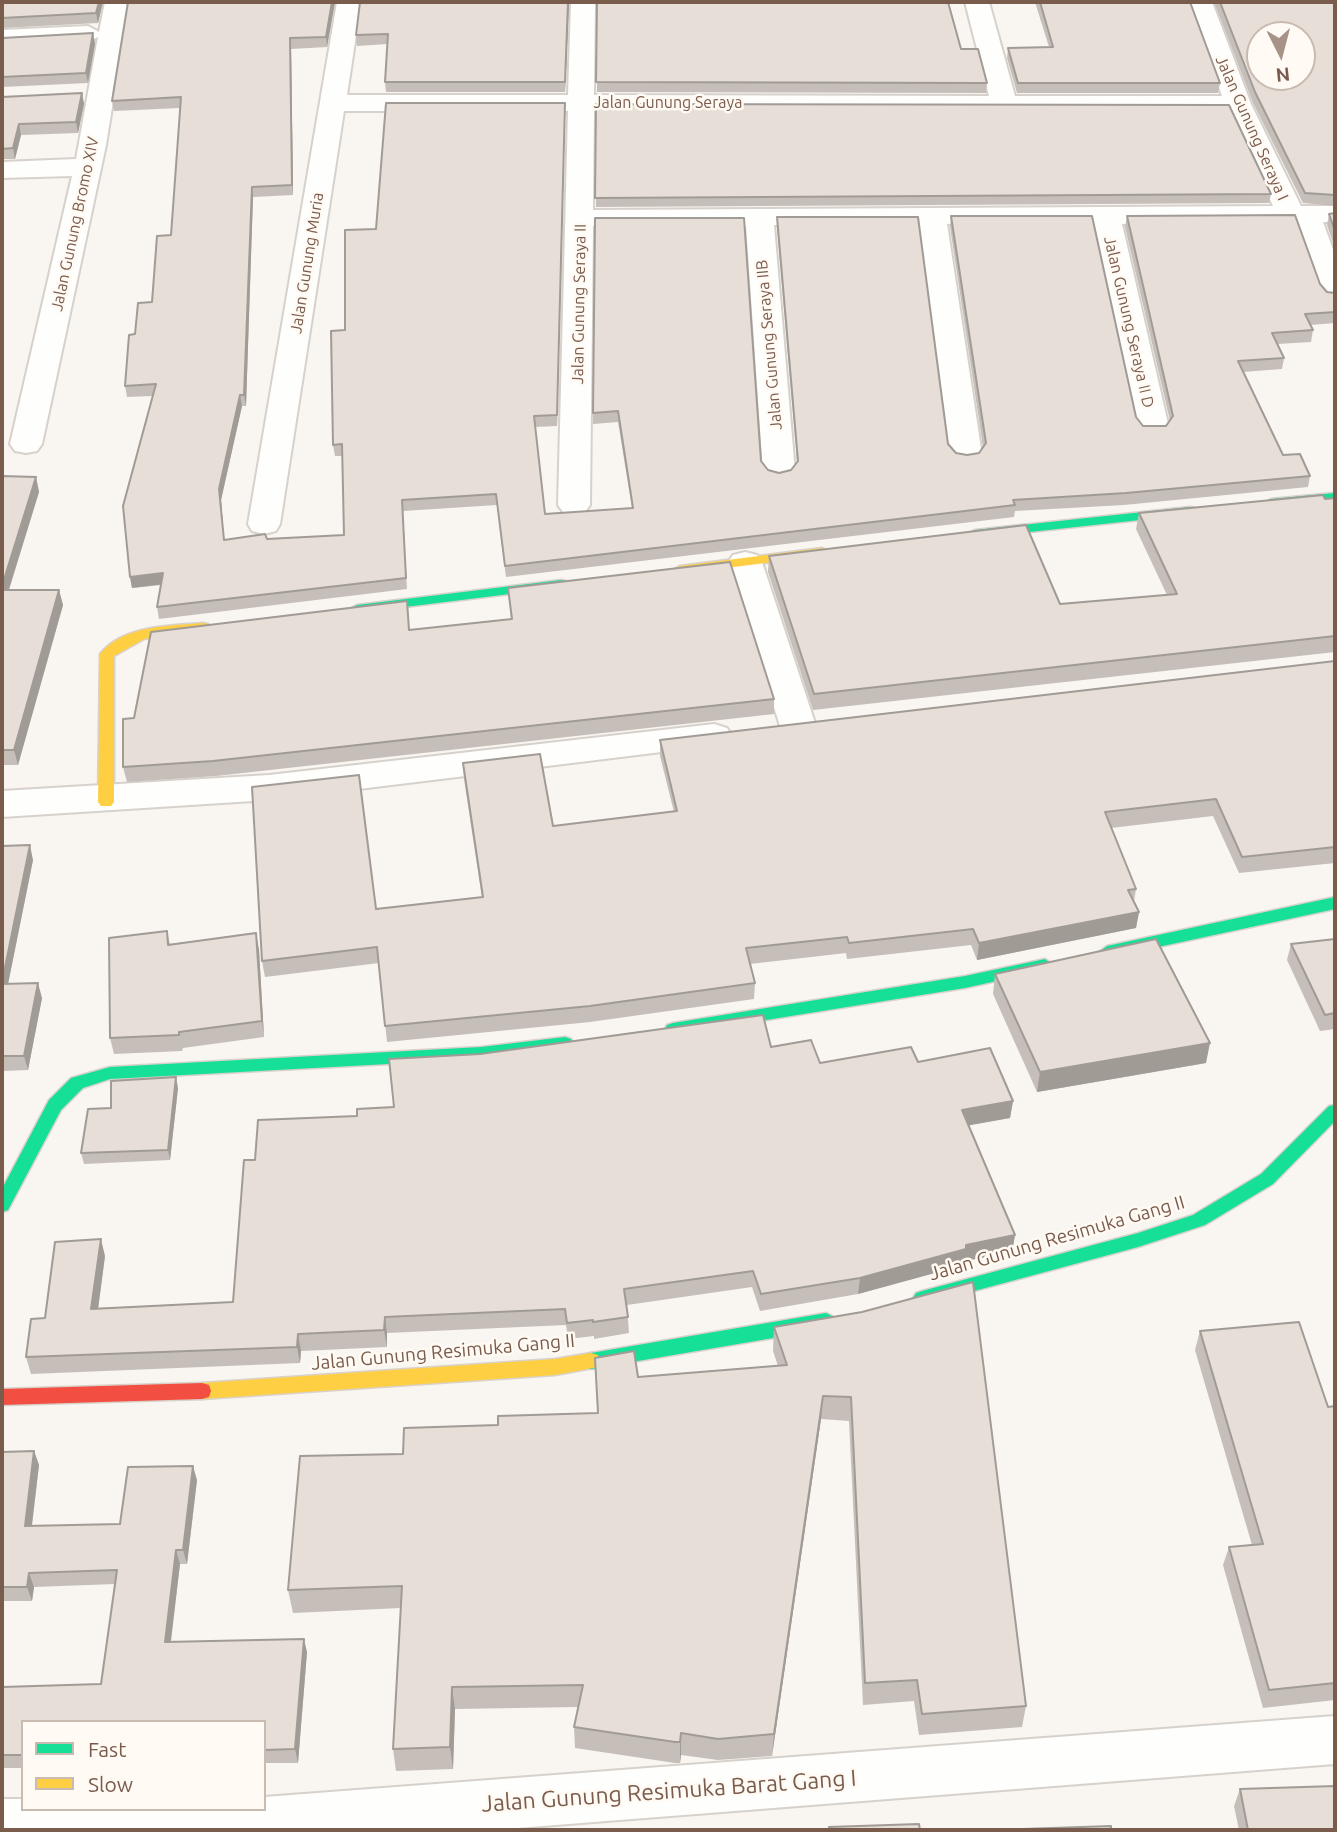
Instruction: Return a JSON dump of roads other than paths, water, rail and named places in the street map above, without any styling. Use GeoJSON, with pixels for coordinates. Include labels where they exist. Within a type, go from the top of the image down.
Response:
{"type":"FeatureCollection","features":[{"type":"Feature","properties":{"kind":"street","name":"Jalan Gunung Bromo XIV"},"geometry":{"type":"LineString","coordinates":[[26,444],[88,167],[90,93],[111,33],[117,2]]}},
{"type":"Feature","properties":{"kind":"street","name":"Jalan Gunung Muria"},"geometry":{"type":"LineString","coordinates":[[264,524],[349,2]]}},
{"type":"Feature","properties":{"kind":"street"},"geometry":{"type":"LineString","coordinates":[[583,2],[608,2]]}},
{"type":"Feature","properties":{"kind":"street","name":"Jalan Gunung Seraya II"},"geometry":{"type":"LineString","coordinates":[[574,505],[582,218],[583,2]]}},
{"type":"Feature","properties":{"kind":"street"},"geometry":{"type":"LineString","coordinates":[[976,2],[1004,103]]}},
{"type":"Feature","properties":{"kind":"street","name":"Jalan Gunung Seraya I"},"geometry":{"type":"LineString","coordinates":[[1200,2],[1238,104],[1299,214],[1335,294]]}},
{"type":"Feature","properties":{"kind":"street"},"geometry":{"type":"LineString","coordinates":[[2,38],[111,33]]}},
{"type":"Feature","properties":{"kind":"street","name":"Jalan Gunung Seraya"},"geometry":{"type":"LineString","coordinates":[[333,103],[1238,104]]}},
{"type":"Feature","properties":{"kind":"street"},"geometry":{"type":"LineString","coordinates":[[2,170],[88,167]]}},
{"type":"Feature","properties":{"kind":"street"},"geometry":{"type":"LineString","coordinates":[[582,218],[1335,214]]}},
{"type":"Feature","properties":{"kind":"street","name":"Jalan Gunung Seraya II D"},"geometry":{"type":"LineString","coordinates":[[1106,217],[1153,428]]}},
{"type":"Feature","properties":{"kind":"street","name":"Jalan Gunung Seraya IIB"},"geometry":{"type":"LineString","coordinates":[[759,218],[779,472]]}},
{"type":"Feature","properties":{"kind":"street"},"geometry":{"type":"LineString","coordinates":[[932,218],[966,455]]}},
{"type":"Feature","properties":{"kind":"street"},"geometry":{"type":"LineString","coordinates":[[1259,504],[1335,497]]}},
{"type":"Feature","properties":{"kind":"street"},"geometry":{"type":"LineString","coordinates":[[960,536],[1204,509]]}},
{"type":"Feature","properties":{"kind":"street"},"geometry":{"type":"LineString","coordinates":[[662,572],[839,550]]}},
{"type":"Feature","properties":{"kind":"street"},"geometry":{"type":"LineString","coordinates":[[2,804],[106,802],[784,728],[745,562]]}},
{"type":"Feature","properties":{"kind":"street"},"geometry":{"type":"LineString","coordinates":[[344,610],[579,582]]}},
{"type":"Feature","properties":{"kind":"street"},"geometry":{"type":"LineString","coordinates":[[106,802],[107,654],[115,644],[138,635],[219,625]]}},
{"type":"Feature","properties":{"kind":"street"},"geometry":{"type":"LineString","coordinates":[[1097,954],[1335,903]]}},
{"type":"Feature","properties":{"kind":"street"},"geometry":{"type":"LineString","coordinates":[[658,1031],[965,982],[1057,962]]}},
{"type":"Feature","properties":{"kind":"street"},"geometry":{"type":"LineString","coordinates":[[2,1205],[55,1105],[77,1083],[110,1073],[481,1053],[576,1041]]}},
{"type":"Feature","properties":{"kind":"street","name":"Jalan Gunung Resimuka Gang II"},"geometry":{"type":"LineString","coordinates":[[912,1301],[1138,1240],[1199,1220],[1267,1179],[1335,1111]]}},
{"type":"Feature","properties":{"kind":"street","name":"Jalan Gunung Resimuka Gang II"},"geometry":{"type":"LineString","coordinates":[[2,1397],[224,1390],[555,1367],[846,1318]]}},
{"type":"Feature","properties":{"kind":"street","name":"Jalan Gunung Resimuka Barat Gang I"},"geometry":{"type":"LineString","coordinates":[[2,1824],[223,1828],[1335,1740]]}}]}
